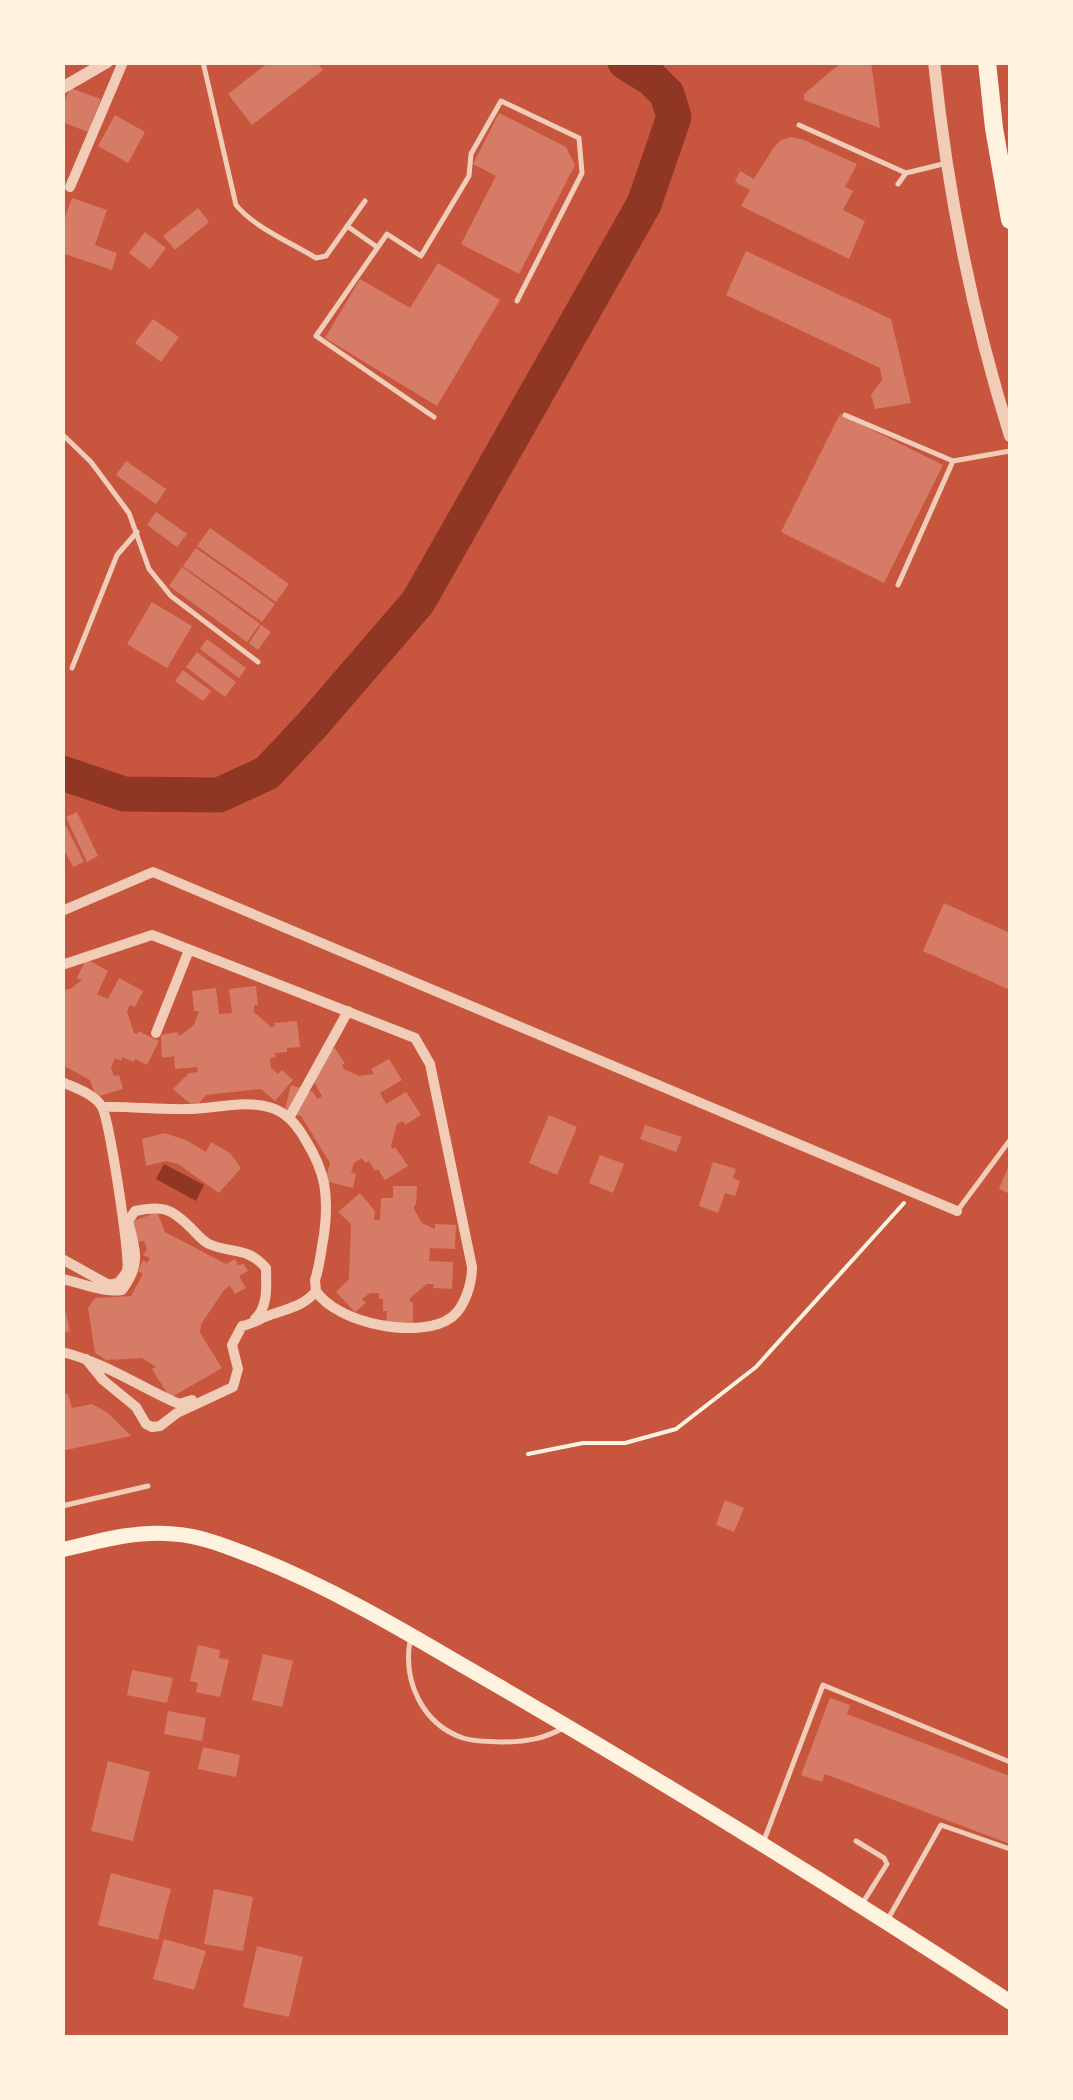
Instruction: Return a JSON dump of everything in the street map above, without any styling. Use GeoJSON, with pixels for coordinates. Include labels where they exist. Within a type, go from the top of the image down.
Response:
{"type":"FeatureCollection","features":[{"type":"Feature","properties":{"kind":"highway"},"geometry":{"type":"LineString","coordinates":[[987,62],[1010,220]]}},
{"type":"Feature","properties":{"kind":"main road"},"geometry":{"type":"LineString","coordinates":[[62,1550],[136,1533],[175,1534],[219,1543],[290,1571],[364,1607],[566,1726],[1010,2002]]}},
{"type":"Feature","properties":{"kind":"street"},"geometry":{"type":"LineString","coordinates":[[62,88],[107,62]]}},
{"type":"Feature","properties":{"kind":"street"},"geometry":{"type":"LineString","coordinates":[[70,187],[124,62]]}},
{"type":"Feature","properties":{"kind":"street"},"geometry":{"type":"LineString","coordinates":[[934,62],[947,163],[979,321],[1010,436]]}},
{"type":"Feature","properties":{"kind":"street"},"geometry":{"type":"LineString","coordinates":[[62,910],[153,872],[957,1211]]}},
{"type":"Feature","properties":{"kind":"street"},"geometry":{"type":"LineString","coordinates":[[62,965],[152,935],[415,1038],[430,1064],[472,1280],[457,1314],[429,1326],[398,1328],[359,1319],[336,1310],[316,1291]]}},
{"type":"Feature","properties":{"kind":"street"},"geometry":{"type":"LineString","coordinates":[[156,1033],[189,950]]}},
{"type":"Feature","properties":{"kind":"street"},"geometry":{"type":"LineString","coordinates":[[288,1118],[348,1011]]}},
{"type":"Feature","properties":{"kind":"street"},"geometry":{"type":"LineString","coordinates":[[62,1082],[92,1097],[102,1107],[118,1187],[128,1270],[118,1283],[108,1285],[62,1259]]}},
{"type":"Feature","properties":{"kind":"street"},"geometry":{"type":"LineString","coordinates":[[86,1359],[103,1380],[136,1408],[146,1424],[160,1426],[232,1386],[238,1369],[232,1344],[242,1326],[302,1304],[316,1291],[328,1206],[319,1164],[300,1130],[274,1109],[260,1104],[182,1110],[102,1107]]}},
{"type":"Feature","properties":{"kind":"street"},"geometry":{"type":"LineString","coordinates":[[62,1280],[109,1292],[122,1290],[133,1276],[136,1256],[128,1221],[135,1211],[162,1207],[176,1214],[210,1244],[257,1257],[266,1268],[266,1300],[261,1315],[237,1322],[228,1340],[227,1356],[234,1370],[230,1384],[179,1404],[86,1359],[62,1352]]}},
{"type":"Feature","properties":{"kind":"lane"},"geometry":{"type":"LineString","coordinates":[[204,62],[236,204],[241,211],[317,258],[326,256],[365,201]]}},
{"type":"Feature","properties":{"kind":"lane"},"geometry":{"type":"LineString","coordinates":[[434,417],[316,336],[387,234],[422,256],[469,176],[470,154],[501,100],[579,138],[582,172],[517,301]]}},
{"type":"Feature","properties":{"kind":"lane"},"geometry":{"type":"LineString","coordinates":[[799,125],[906,172],[947,163]]}},
{"type":"Feature","properties":{"kind":"lane"},"geometry":{"type":"LineString","coordinates":[[898,184],[906,172]]}},
{"type":"Feature","properties":{"kind":"lane"},"geometry":{"type":"LineString","coordinates":[[347,226],[378,247]]}},
{"type":"Feature","properties":{"kind":"lane"},"geometry":{"type":"LineString","coordinates":[[845,415],[953,461],[1010,451]]}},
{"type":"Feature","properties":{"kind":"lane"},"geometry":{"type":"LineString","coordinates":[[62,434],[91,462],[129,513],[149,569],[171,596],[258,662]]}},
{"type":"Feature","properties":{"kind":"lane"},"geometry":{"type":"LineString","coordinates":[[898,585],[953,461]]}},
{"type":"Feature","properties":{"kind":"lane"},"geometry":{"type":"LineString","coordinates":[[72,668],[117,555],[137,532]]}},
{"type":"Feature","properties":{"kind":"lane"},"geometry":{"type":"LineString","coordinates":[[957,1211],[1010,1140]]}},
{"type":"Feature","properties":{"kind":"lane"},"geometry":{"type":"LineString","coordinates":[[62,1506],[148,1486]]}},
{"type":"Feature","properties":{"kind":"lane"},"geometry":{"type":"LineString","coordinates":[[411,1635],[408,1655],[412,1687],[426,1711],[445,1728],[463,1738],[514,1742],[546,1738],[566,1726]]}},
{"type":"Feature","properties":{"kind":"lane"},"geometry":{"type":"LineString","coordinates":[[762,1846],[823,1685],[1010,1762]]}},
{"type":"Feature","properties":{"kind":"lane"},"geometry":{"type":"LineString","coordinates":[[886,1922],[941,1824],[1010,1849]]}},
{"type":"Feature","properties":{"kind":"lane"},"geometry":{"type":"LineString","coordinates":[[856,1841],[884,1858],[887,1864],[861,1906]]}},
{"type":"Feature","properties":{"kind":"path"},"geometry":{"type":"LineString","coordinates":[[528,1454],[583,1443],[625,1443],[676,1429],[756,1367],[914,1192]]}},
{"type":"Feature","properties":{"kind":"shaded area"},"geometry":{"type":"Polygon","coordinates":[[[164,1164],[204,1185],[196,1201],[156,1179],[164,1164]]]}},
{"type":"Feature","properties":{"kind":"building"},"geometry":{"type":"Polygon","coordinates":[[[269,62],[316,62],[323,70],[252,125],[228,94],[269,62]]]}},
{"type":"Feature","properties":{"kind":"building"},"geometry":{"type":"Polygon","coordinates":[[[842,62],[871,62],[880,128],[804,100],[804,94],[842,62]]]}},
{"type":"Feature","properties":{"kind":"building"},"geometry":{"type":"Polygon","coordinates":[[[70,88],[101,99],[88,132],[62,122],[62,108],[70,88]]]}},
{"type":"Feature","properties":{"kind":"building"},"geometry":{"type":"Polygon","coordinates":[[[499,113],[566,147],[575,165],[519,274],[461,244],[496,176],[473,164],[499,113]]]}},
{"type":"Feature","properties":{"kind":"building"},"geometry":{"type":"Polygon","coordinates":[[[115,115],[145,132],[128,163],[98,146],[115,115]]]}},
{"type":"Feature","properties":{"kind":"building"},"geometry":{"type":"Polygon","coordinates":[[[791,137],[857,164],[845,187],[853,191],[843,210],[865,221],[849,259],[741,206],[750,190],[735,182],[740,171],[754,179],[774,147],[791,137]]]}},
{"type":"Feature","properties":{"kind":"building"},"geometry":{"type":"Polygon","coordinates":[[[72,198],[107,210],[95,245],[117,253],[112,270],[62,253],[62,225],[72,198]]]}},
{"type":"Feature","properties":{"kind":"building"},"geometry":{"type":"Polygon","coordinates":[[[198,208],[209,222],[175,250],[163,236],[198,208]]]}},
{"type":"Feature","properties":{"kind":"building"},"geometry":{"type":"Polygon","coordinates":[[[145,232],[166,248],[150,269],[129,253],[145,232]]]}},
{"type":"Feature","properties":{"kind":"building"},"geometry":{"type":"Polygon","coordinates":[[[746,251],[891,319],[911,403],[875,409],[871,395],[882,380],[880,368],[726,295],[746,251]]]}},
{"type":"Feature","properties":{"kind":"building"},"geometry":{"type":"Polygon","coordinates":[[[438,263],[500,300],[437,406],[325,338],[360,279],[410,308],[438,263]]]}},
{"type":"Feature","properties":{"kind":"building"},"geometry":{"type":"Polygon","coordinates":[[[153,319],[179,337],[161,362],[135,343],[153,319]]]}},
{"type":"Feature","properties":{"kind":"building"},"geometry":{"type":"Polygon","coordinates":[[[840,414],[943,465],[884,583],[781,532],[840,414]]]}},
{"type":"Feature","properties":{"kind":"building"},"geometry":{"type":"Polygon","coordinates":[[[126,461],[166,489],[156,504],[116,475],[126,461]]]}},
{"type":"Feature","properties":{"kind":"building"},"geometry":{"type":"Polygon","coordinates":[[[156,512],[187,534],[177,547],[147,525],[156,512]]]}},
{"type":"Feature","properties":{"kind":"building"},"geometry":{"type":"Polygon","coordinates":[[[210,528],[289,584],[276,602],[197,546],[210,528]]]}},
{"type":"Feature","properties":{"kind":"building"},"geometry":{"type":"Polygon","coordinates":[[[196,548],[275,604],[262,622],[183,566],[196,548]]]}},
{"type":"Feature","properties":{"kind":"building"},"geometry":{"type":"Polygon","coordinates":[[[182,567],[260,624],[247,642],[169,586],[182,567]]]}},
{"type":"Feature","properties":{"kind":"building"},"geometry":{"type":"Polygon","coordinates":[[[152,602],[192,626],[167,668],[127,644],[152,602]]]}},
{"type":"Feature","properties":{"kind":"building"},"geometry":{"type":"Polygon","coordinates":[[[261,625],[271,632],[258,650],[249,643],[261,625]]]}},
{"type":"Feature","properties":{"kind":"building"},"geometry":{"type":"Polygon","coordinates":[[[207,639],[246,668],[239,678],[200,649],[207,639]]]}},
{"type":"Feature","properties":{"kind":"building"},"geometry":{"type":"Polygon","coordinates":[[[197,652],[236,682],[225,697],[186,667],[197,652]]]}},
{"type":"Feature","properties":{"kind":"building"},"geometry":{"type":"Polygon","coordinates":[[[183,670],[211,691],[203,701],[175,681],[183,670]]]}},
{"type":"Feature","properties":{"kind":"building"},"geometry":{"type":"Polygon","coordinates":[[[77,812],[98,856],[87,862],[66,817],[77,812]]]}},
{"type":"Feature","properties":{"kind":"building"},"geometry":{"type":"Polygon","coordinates":[[[62,818],[84,862],[73,867],[62,846],[62,818]]]}},
{"type":"Feature","properties":{"kind":"building"},"geometry":{"type":"Polygon","coordinates":[[[944,903],[1010,933],[1010,990],[923,951],[944,903]]]}},
{"type":"Feature","properties":{"kind":"building"},"geometry":{"type":"Polygon","coordinates":[[[86,959],[108,971],[97,994],[108,999],[119,978],[143,991],[135,1007],[130,1005],[127,1011],[134,1033],[138,1031],[159,1041],[147,1065],[135,1059],[134,1062],[115,1058],[111,1067],[114,1076],[119,1075],[123,1089],[96,1097],[90,1080],[62,1065],[62,990],[82,980],[77,978],[86,959]]]}},
{"type":"Feature","properties":{"kind":"building"},"geometry":{"type":"Polygon","coordinates":[[[256,986],[258,1005],[254,1005],[254,1012],[271,1027],[274,1023],[297,1021],[300,1047],[287,1048],[287,1052],[275,1053],[276,1057],[270,1058],[271,1068],[278,1074],[282,1070],[293,1080],[275,1101],[261,1089],[206,1095],[195,1108],[173,1089],[189,1073],[198,1072],[197,1067],[175,1069],[174,1056],[162,1058],[161,1035],[181,1035],[194,1025],[199,1011],[194,1011],[192,991],[216,988],[219,1014],[232,1013],[229,989],[256,986]]]}},
{"type":"Feature","properties":{"kind":"building"},"geometry":{"type":"Polygon","coordinates":[[[335,1048],[344,1069],[359,1076],[374,1074],[371,1069],[389,1059],[402,1080],[380,1093],[386,1104],[406,1092],[421,1115],[405,1125],[403,1121],[397,1124],[391,1146],[408,1166],[385,1180],[378,1169],[375,1171],[362,1158],[354,1163],[351,1172],[356,1174],[353,1188],[325,1181],[330,1163],[301,1116],[284,1113],[291,1085],[313,1092],[318,1099],[322,1096],[311,1077],[321,1071],[315,1060],[335,1048]]]}},
{"type":"Feature","properties":{"kind":"building"},"geometry":{"type":"Polygon","coordinates":[[[549,1115],[577,1127],[557,1175],[529,1163],[549,1115]]]}},
{"type":"Feature","properties":{"kind":"building"},"geometry":{"type":"Polygon","coordinates":[[[645,1125],[682,1137],[676,1152],[640,1139],[645,1125]]]}},
{"type":"Feature","properties":{"kind":"building"},"geometry":{"type":"Polygon","coordinates":[[[165,1133],[206,1152],[211,1142],[230,1153],[241,1168],[219,1193],[178,1164],[166,1161],[146,1166],[142,1139],[165,1133]]]}},
{"type":"Feature","properties":{"kind":"building"},"geometry":{"type":"Polygon","coordinates":[[[600,1155],[624,1164],[613,1193],[589,1183],[600,1155]]]}},
{"type":"Feature","properties":{"kind":"building"},"geometry":{"type":"Polygon","coordinates":[[[713,1162],[736,1169],[733,1178],[740,1181],[735,1196],[725,1193],[718,1213],[699,1206],[713,1162]]]}},
{"type":"Feature","properties":{"kind":"building"},"geometry":{"type":"Polygon","coordinates":[[[1010,1163],[1010,1194],[999,1189],[1010,1163]]]}},
{"type":"Feature","properties":{"kind":"building"},"geometry":{"type":"Polygon","coordinates":[[[393,1186],[417,1186],[414,1209],[422,1223],[435,1229],[435,1224],[456,1225],[455,1249],[430,1248],[429,1261],[453,1262],[452,1289],[427,1284],[410,1298],[413,1324],[386,1324],[387,1311],[383,1311],[379,1293],[362,1299],[366,1303],[355,1312],[336,1292],[349,1279],[351,1224],[338,1212],[360,1193],[375,1211],[374,1220],[380,1220],[381,1198],[393,1198],[393,1186]]]}},
{"type":"Feature","properties":{"kind":"building"},"geometry":{"type":"Polygon","coordinates":[[[157,1212],[165,1232],[226,1264],[235,1259],[248,1271],[239,1276],[246,1288],[235,1294],[230,1286],[225,1289],[201,1324],[200,1333],[222,1368],[170,1398],[152,1369],[156,1367],[142,1358],[106,1360],[95,1353],[88,1308],[95,1298],[131,1296],[143,1274],[138,1271],[143,1260],[147,1263],[150,1258],[143,1255],[147,1249],[144,1241],[139,1242],[131,1222],[157,1212]]]}},
{"type":"Feature","properties":{"kind":"building"},"geometry":{"type":"Polygon","coordinates":[[[62,1313],[66,1313],[70,1331],[62,1333],[62,1313]]]}},
{"type":"Feature","properties":{"kind":"building"},"geometry":{"type":"Polygon","coordinates":[[[68,1393],[72,1408],[92,1404],[108,1413],[131,1436],[62,1451],[62,1394],[68,1393]]]}},
{"type":"Feature","properties":{"kind":"building"},"geometry":{"type":"Polygon","coordinates":[[[725,1500],[744,1508],[734,1532],[716,1525],[725,1500]]]}},
{"type":"Feature","properties":{"kind":"building"},"geometry":{"type":"Polygon","coordinates":[[[198,1645],[220,1650],[219,1658],[229,1660],[220,1697],[196,1692],[198,1683],[190,1681],[198,1645]]]}},
{"type":"Feature","properties":{"kind":"building"},"geometry":{"type":"Polygon","coordinates":[[[263,1654],[293,1661],[282,1707],[252,1700],[263,1654]]]}},
{"type":"Feature","properties":{"kind":"building"},"geometry":{"type":"Polygon","coordinates":[[[132,1670],[173,1678],[167,1703],[127,1695],[132,1670]]]}},
{"type":"Feature","properties":{"kind":"building"},"geometry":{"type":"Polygon","coordinates":[[[830,1698],[850,1705],[847,1714],[1010,1776],[1010,1844],[825,1774],[822,1782],[801,1775],[830,1698]]]}},
{"type":"Feature","properties":{"kind":"building"},"geometry":{"type":"Polygon","coordinates":[[[168,1711],[206,1718],[202,1741],[164,1734],[168,1711]]]}},
{"type":"Feature","properties":{"kind":"building"},"geometry":{"type":"Polygon","coordinates":[[[203,1747],[240,1755],[236,1777],[198,1769],[203,1747]]]}},
{"type":"Feature","properties":{"kind":"building"},"geometry":{"type":"Polygon","coordinates":[[[108,1761],[150,1772],[133,1841],[91,1831],[108,1761]]]}},
{"type":"Feature","properties":{"kind":"building"},"geometry":{"type":"Polygon","coordinates":[[[111,1873],[171,1889],[158,1940],[98,1925],[111,1873]]]}},
{"type":"Feature","properties":{"kind":"building"},"geometry":{"type":"Polygon","coordinates":[[[214,1889],[253,1897],[243,1951],[204,1944],[214,1889]]]}},
{"type":"Feature","properties":{"kind":"building"},"geometry":{"type":"Polygon","coordinates":[[[164,1939],[206,1951],[194,1990],[153,1979],[164,1939]]]}},
{"type":"Feature","properties":{"kind":"building"},"geometry":{"type":"Polygon","coordinates":[[[257,1946],[303,1957],[289,2017],[243,2007],[257,1946]]]}},
{"type":"Feature","properties":{"kind":"waterway"},"geometry":{"type":"LineString","coordinates":[[62,773],[124,794],[219,795],[267,773],[418,602],[644,204],[674,117],[667,94],[651,78],[625,62]]}}]}
